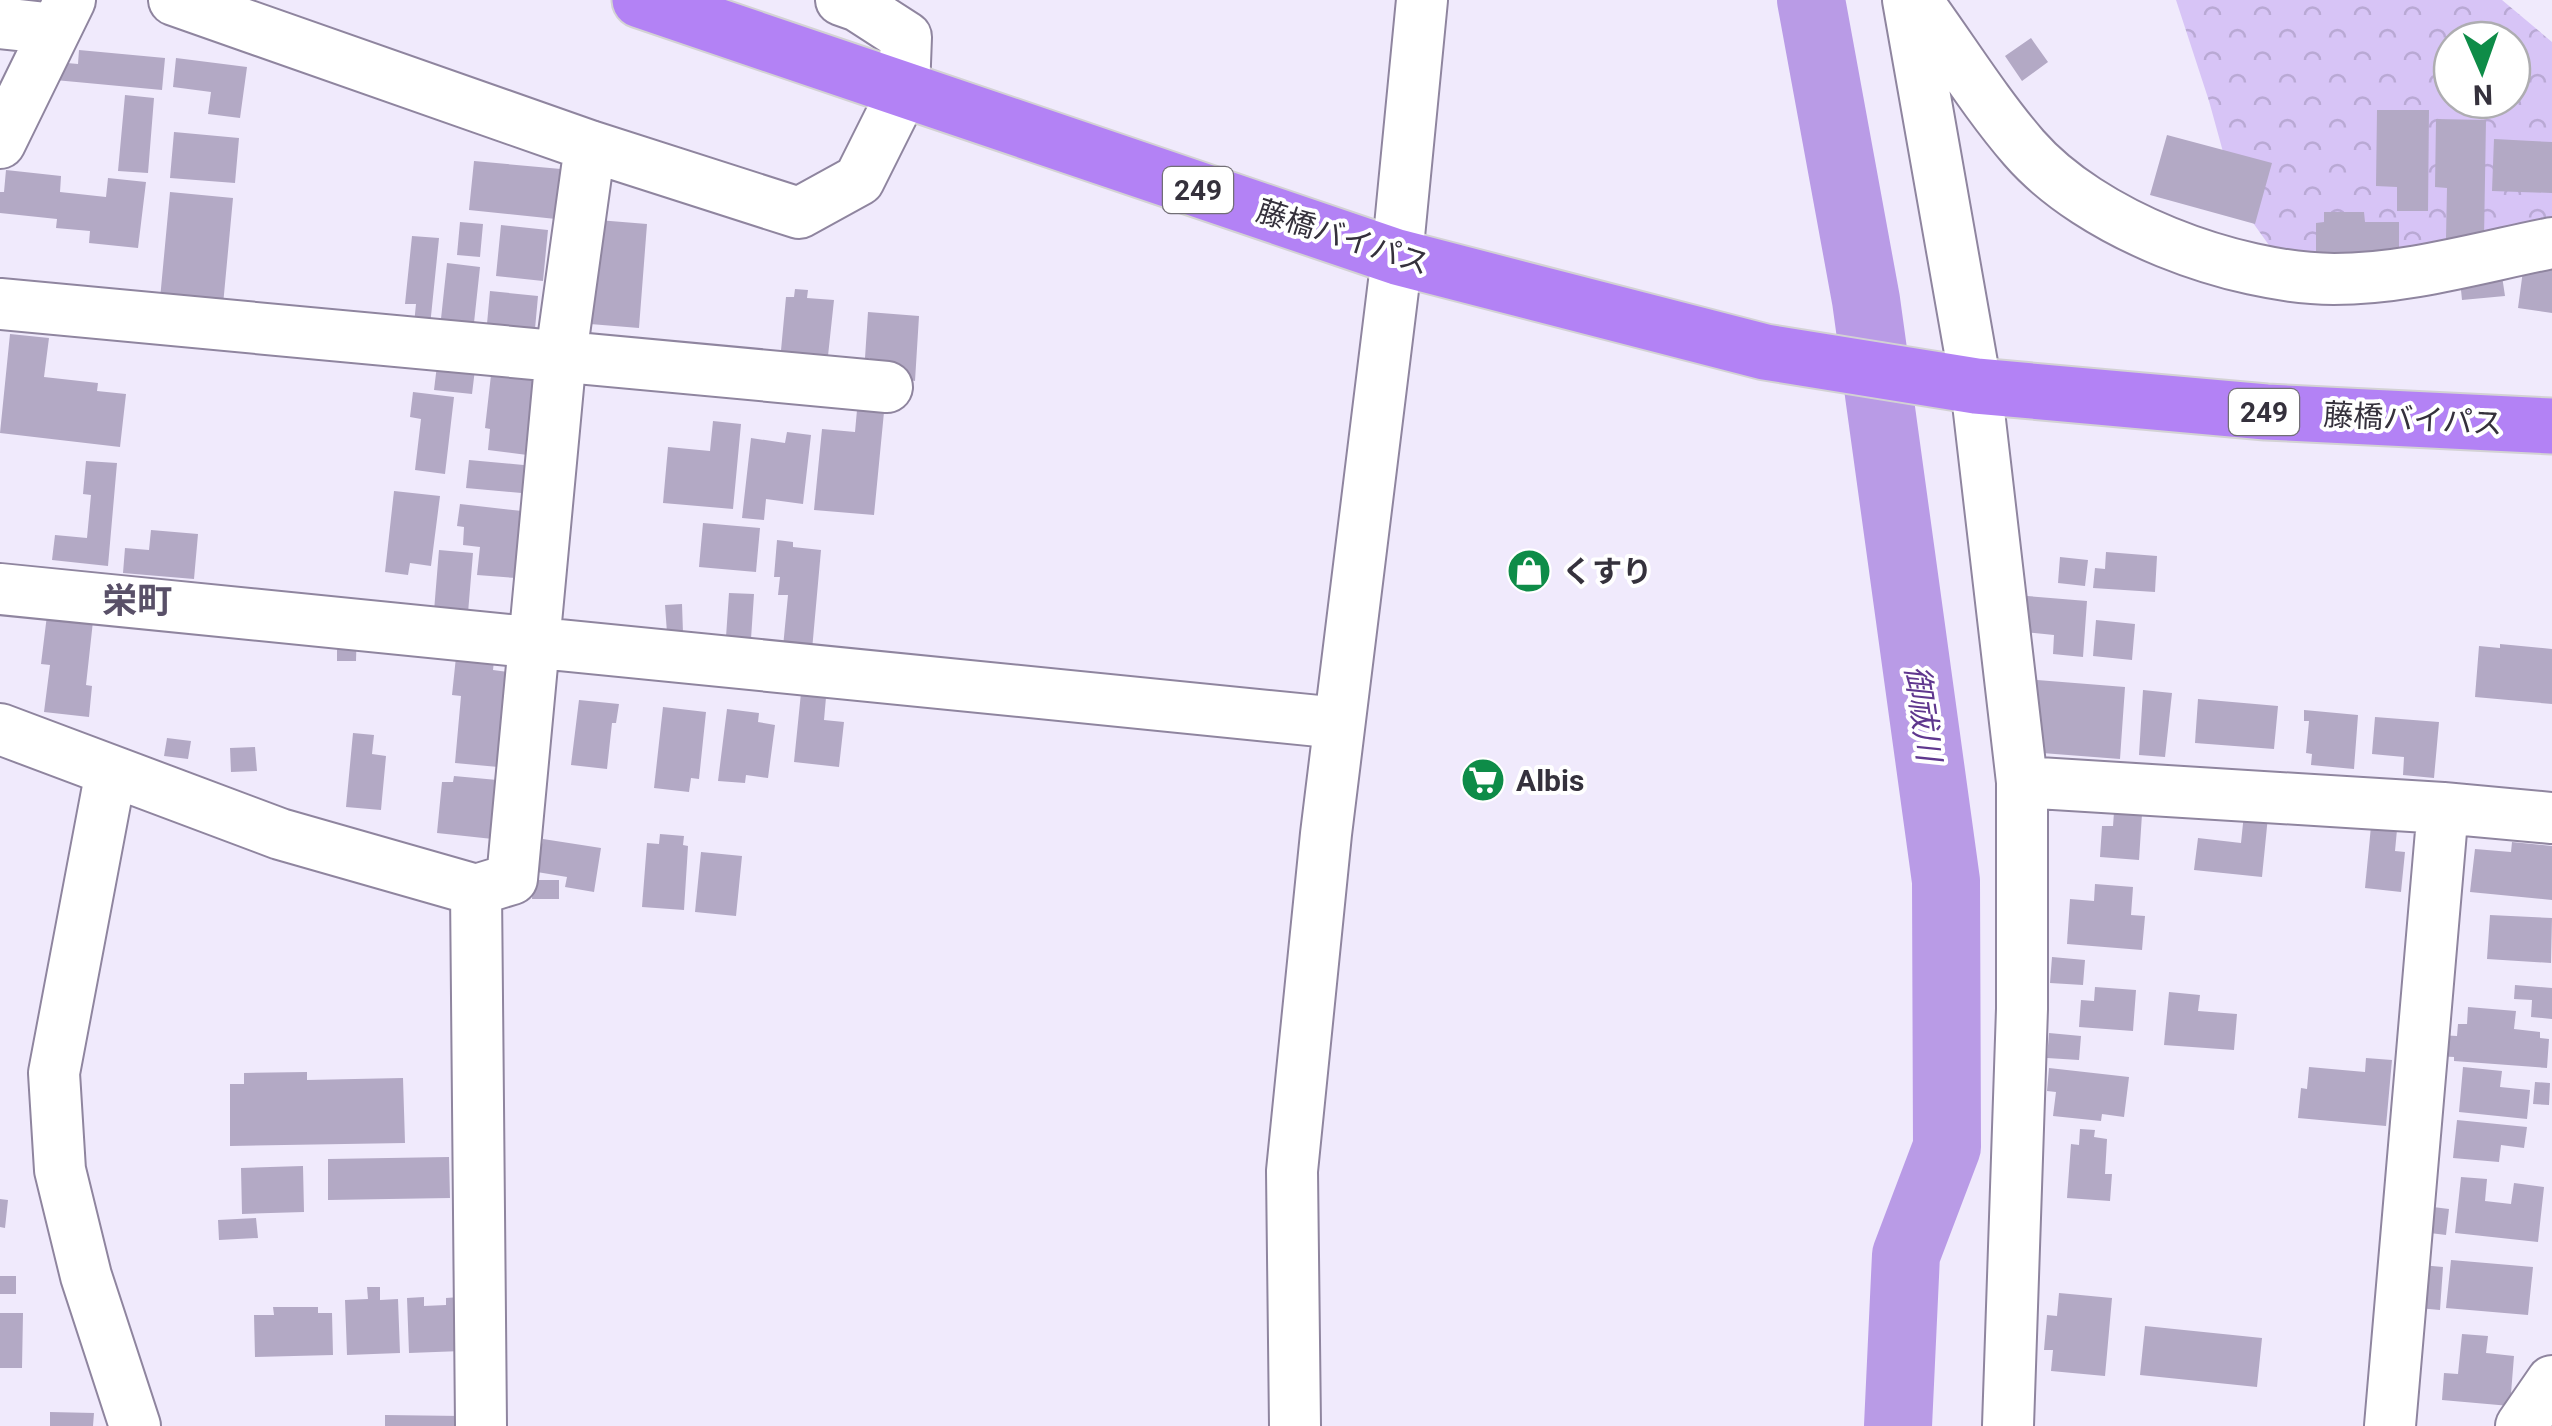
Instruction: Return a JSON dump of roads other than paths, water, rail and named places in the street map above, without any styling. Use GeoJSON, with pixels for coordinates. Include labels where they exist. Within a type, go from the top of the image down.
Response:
{"type":"FeatureCollection","features":[{"type":"Feature","properties":{"kind":"highway","name":"藤橋バイパス"},"geometry":{"type":"LineString","coordinates":[[640,0],[1397,257],[1765,352],[1961,384],[2266,412],[2552,426]]}},
{"type":"Feature","properties":{"kind":"street"},"geometry":{"type":"LineString","coordinates":[[174,0],[590,146],[799,213],[859,180],[904,90],[906,38],[858,6],[841,0]]}},
{"type":"Feature","properties":{"kind":"street"},"geometry":{"type":"LineString","coordinates":[[1296,1426],[1292,1171],[1340,724],[1397,257],[1422,0]]}},
{"type":"Feature","properties":{"kind":"street"},"geometry":{"type":"LineString","coordinates":[[1908,0],[2022,782],[2022,1008],[2008,1426]]}},
{"type":"Feature","properties":{"kind":"street"},"geometry":{"type":"LineString","coordinates":[[1916,0],[2026,150],[2096,210],[2171,244],[2264,272],[2334,278],[2412,272],[2552,242]]}},
{"type":"Feature","properties":{"kind":"street"},"geometry":{"type":"LineString","coordinates":[[0,24],[62,14]]}},
{"type":"Feature","properties":{"kind":"street"},"geometry":{"type":"LineString","coordinates":[[0,143],[62,14]]}},
{"type":"Feature","properties":{"kind":"street"},"geometry":{"type":"LineString","coordinates":[[0,729],[280,834],[476,890],[512,878],[561,355],[590,146]]}},
{"type":"Feature","properties":{"kind":"street"},"geometry":{"type":"LineString","coordinates":[[0,304],[887,388]]}},
{"type":"Feature","properties":{"kind":"street"},"geometry":{"type":"LineString","coordinates":[[0,589],[1340,724]]}},
{"type":"Feature","properties":{"kind":"street"},"geometry":{"type":"LineString","coordinates":[[111,771],[54,1073],[60,1170],[86,1276],[135,1426]]}},
{"type":"Feature","properties":{"kind":"street"},"geometry":{"type":"LineString","coordinates":[[2022,782],[2552,818]]}},
{"type":"Feature","properties":{"kind":"street"},"geometry":{"type":"LineString","coordinates":[[2390,1426],[2443,808]]}},
{"type":"Feature","properties":{"kind":"street"},"geometry":{"type":"LineString","coordinates":[[476,890],[482,1426]]}},
{"type":"Feature","properties":{"kind":"street"},"geometry":{"type":"LineString","coordinates":[[2520,1426],[2552,1380]]}},
{"type":"Feature","properties":{"kind":"waterway","name":"御祓川"},"geometry":{"type":"LineString","coordinates":[[1811,0],[1866,300],[1946,881],[1947,1147],[1906,1255],[1898,1426]]}},
{"type":"Feature","properties":{"kind":"place","name":"くすり"},"geometry":{"type":"Point","coordinates":[1529,571]}},
{"type":"Feature","properties":{"kind":"place","name":"Albis"},"geometry":{"type":"Point","coordinates":[1483,780]}},
{"type":"Feature","properties":{"kind":"district","name":"栄町"},"geometry":{"type":"Point","coordinates":[137,601]}}]}
